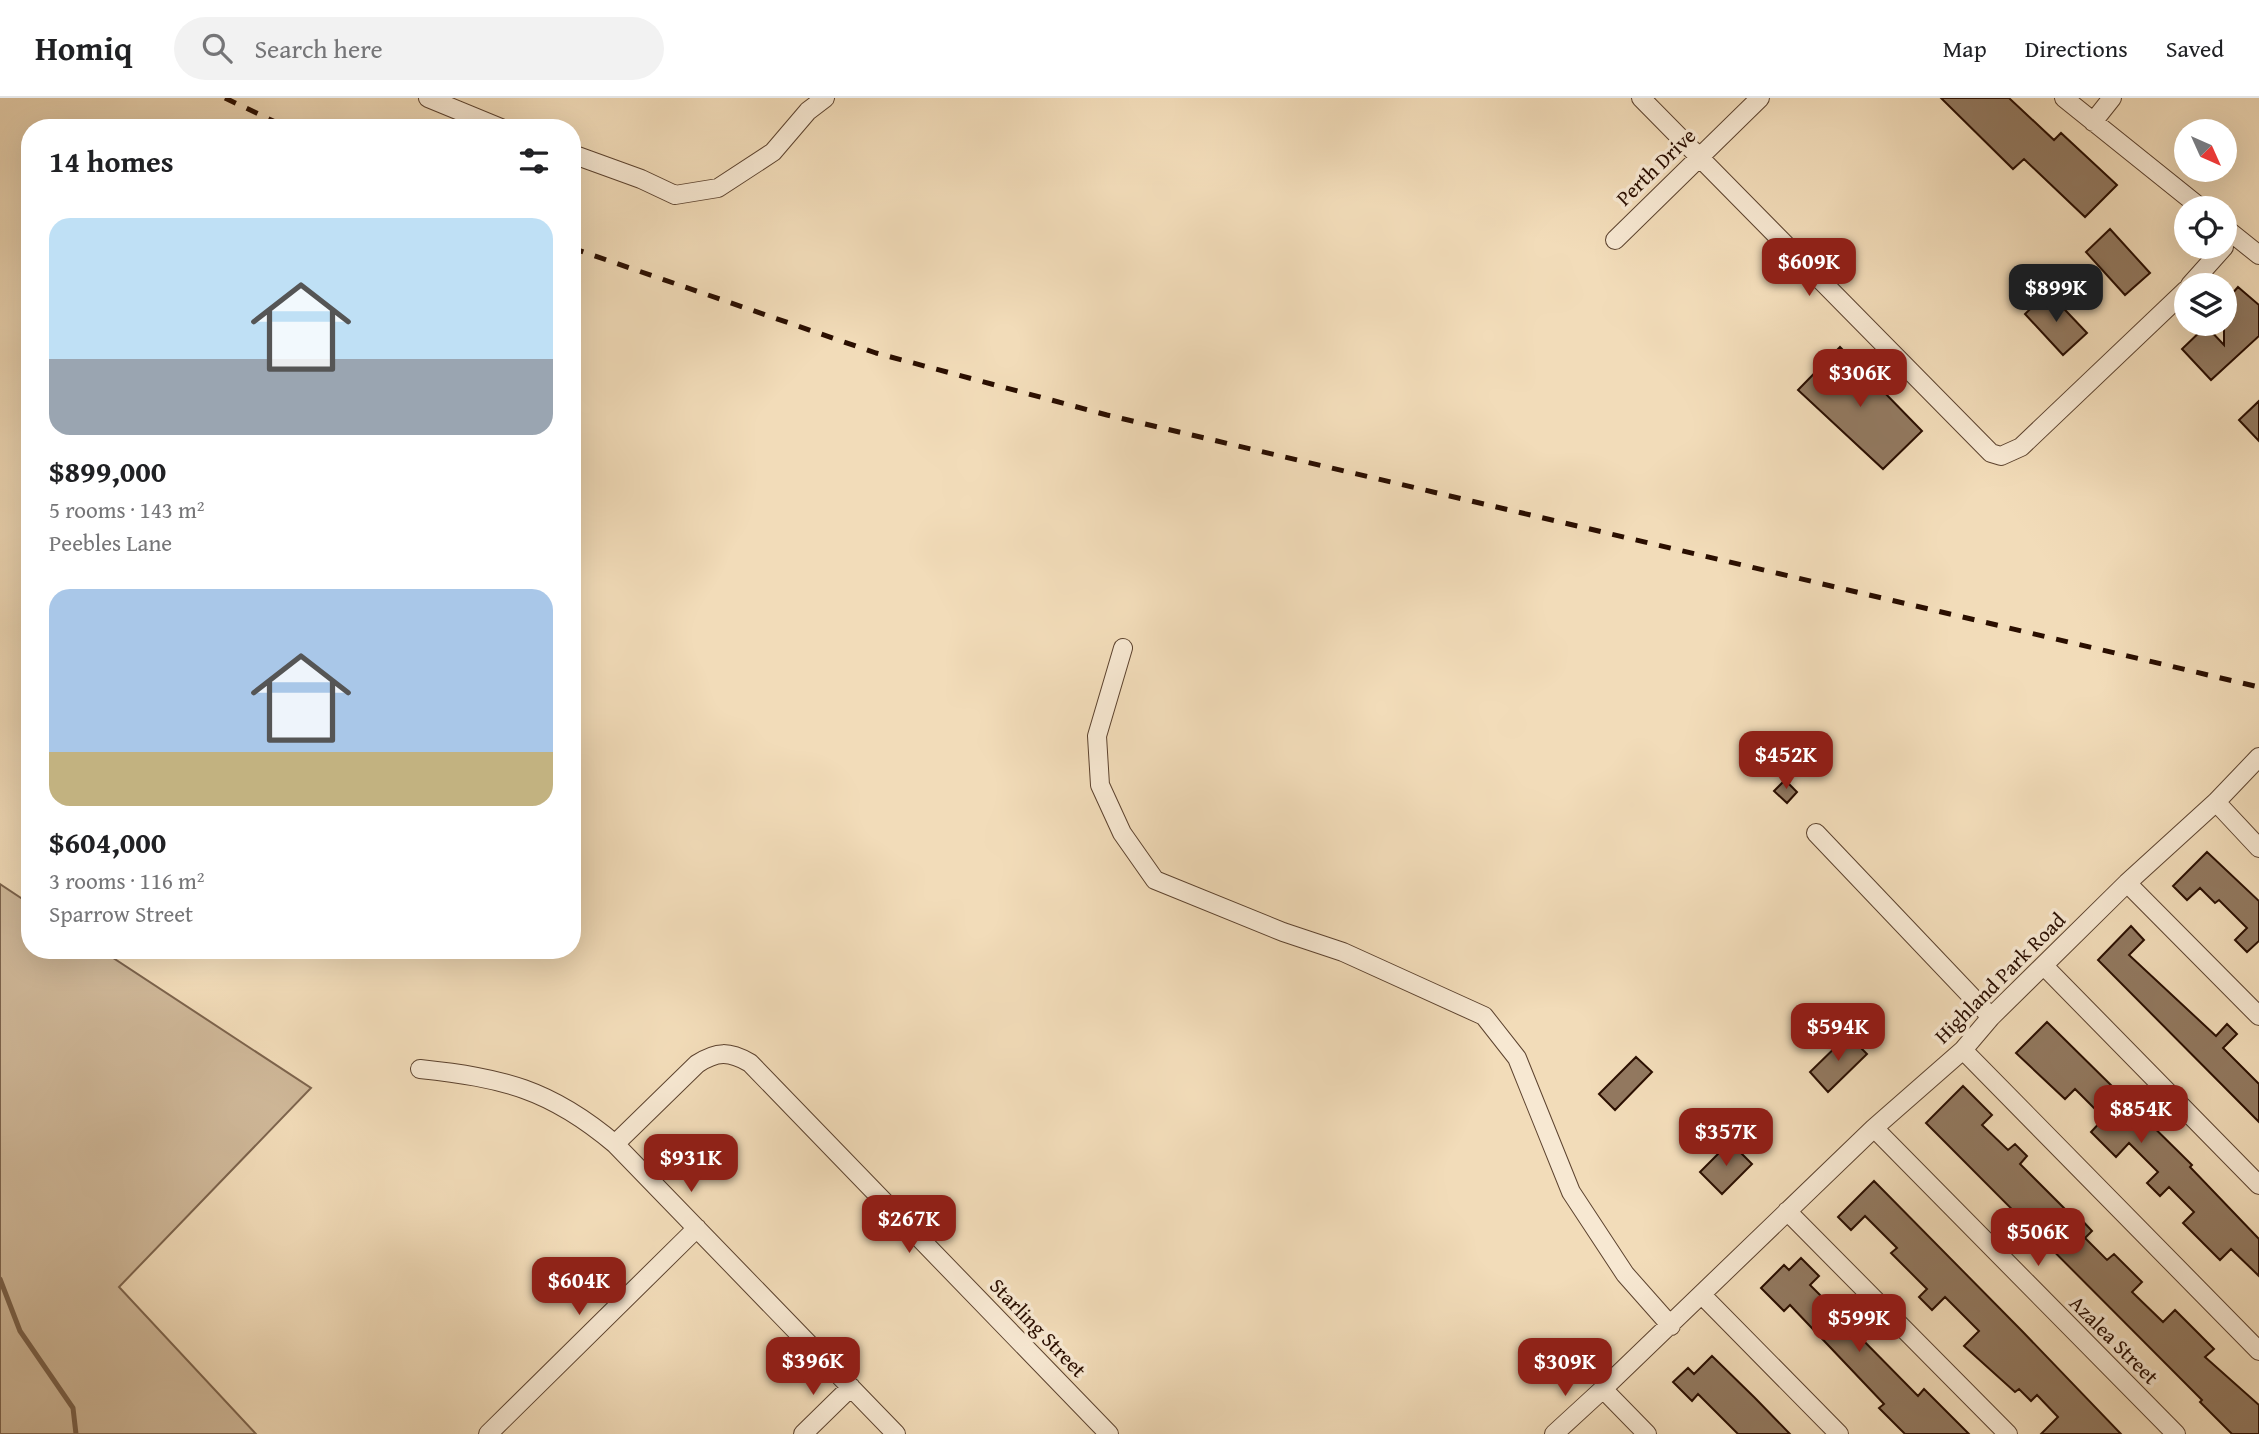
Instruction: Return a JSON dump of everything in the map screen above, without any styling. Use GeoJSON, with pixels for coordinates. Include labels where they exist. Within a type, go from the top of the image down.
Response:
{"type":"FeatureCollection","features":[{"type":"Feature","properties":{"kind":"street"},"geometry":{"type":"LineString","coordinates":[[428,98],[479,119]]}},
{"type":"Feature","properties":{"kind":"street"},"geometry":{"type":"LineString","coordinates":[[581,157],[641,179],[675,195],[718,188],[773,152],[808,111],[825,98]]}},
{"type":"Feature","properties":{"kind":"street"},"geometry":{"type":"LineString","coordinates":[[1641,98],[1980,445],[2001,456],[2021,447],[2174,301]]}},
{"type":"Feature","properties":{"kind":"street","name":"Perth Drive"},"geometry":{"type":"LineString","coordinates":[[1615,240],[1760,98]]}},
{"type":"Feature","properties":{"kind":"street"},"geometry":{"type":"LineString","coordinates":[[2064,98],[2186,196]]}},
{"type":"Feature","properties":{"kind":"street"},"geometry":{"type":"LineString","coordinates":[[2093,122],[2112,98]]}},
{"type":"Feature","properties":{"kind":"street"},"geometry":{"type":"LineString","coordinates":[[2237,244],[2259,255]]}},
{"type":"Feature","properties":{"kind":"street"},"geometry":{"type":"LineString","coordinates":[[2199,273],[2210,259]]}},
{"type":"Feature","properties":{"kind":"street"},"geometry":{"type":"LineString","coordinates":[[1123,648],[1097,736],[1100,785],[1122,833],[1155,880],[1283,932],[1343,951],[1484,1016],[1517,1058],[1571,1192],[1625,1274],[1671,1326]]}},
{"type":"Feature","properties":{"kind":"street","name":"Highland Park Road"},"geometry":{"type":"LineString","coordinates":[[1554,1434],[1671,1326],[1874,1128],[1963,1050],[1991,1017],[2127,883],[2216,802],[2259,757]]}},
{"type":"Feature","properties":{"kind":"street"},"geometry":{"type":"LineString","coordinates":[[2216,802],[2259,848]]}},
{"type":"Feature","properties":{"kind":"street"},"geometry":{"type":"LineString","coordinates":[[1816,833],[1991,1017]]}},
{"type":"Feature","properties":{"kind":"street"},"geometry":{"type":"LineString","coordinates":[[2127,883],[2259,1016]]}},
{"type":"Feature","properties":{"kind":"street"},"geometry":{"type":"LineString","coordinates":[[2044,966],[2259,1185]]}},
{"type":"Feature","properties":{"kind":"street"},"geometry":{"type":"LineString","coordinates":[[1963,1050],[2259,1351]]}},
{"type":"Feature","properties":{"kind":"street","name":"Starling Street"},"geometry":{"type":"LineString","coordinates":[[615,1144],[697,1064],[723,1052],[750,1063],[1110,1434]]}},
{"type":"Feature","properties":{"kind":"street"},"geometry":{"type":"LineString","coordinates":[[420,1069],[474,1075],[519,1086],[556,1101],[585,1118],[615,1144],[896,1434]]}},
{"type":"Feature","properties":{"kind":"street","name":"Azalea Street"},"geometry":{"type":"LineString","coordinates":[[1874,1128],[2176,1434]]}},
{"type":"Feature","properties":{"kind":"street"},"geometry":{"type":"LineString","coordinates":[[1787,1211],[2008,1434]]}},
{"type":"Feature","properties":{"kind":"street"},"geometry":{"type":"LineString","coordinates":[[488,1434],[697,1228]]}},
{"type":"Feature","properties":{"kind":"street"},"geometry":{"type":"LineString","coordinates":[[1702,1295],[1839,1434]]}},
{"type":"Feature","properties":{"kind":"street"},"geometry":{"type":"LineString","coordinates":[[803,1434],[851,1387]]}},
{"type":"Feature","properties":{"kind":"street"},"geometry":{"type":"LineString","coordinates":[[1603,1389],[1647,1434]]}},
{"type":"Feature","properties":{"kind":"shaded area"},"geometry":{"type":"Polygon","coordinates":[[[0,884],[21,898],[21,959],[115,959],[311,1088],[119,1287],[256,1434],[0,1434],[0,884]]]}},
{"type":"Feature","properties":{"kind":"building"},"geometry":{"type":"Polygon","coordinates":[[[1941,98],[2009,98],[2054,140],[2061,133],[2117,185],[2085,217],[2024,159],[2013,169],[1941,98]]]}},
{"type":"Feature","properties":{"kind":"building"},"geometry":{"type":"Polygon","coordinates":[[[2110,229],[2150,273],[2125,295],[2086,252],[2110,229]]]}},
{"type":"Feature","properties":{"kind":"building"},"geometry":{"type":"Polygon","coordinates":[[[2237,288],[2259,305],[2259,336],[2211,380],[2182,349],[2196,336],[2215,336],[2224,345],[2224,336],[2237,336],[2237,288]]]}},
{"type":"Feature","properties":{"kind":"building"},"geometry":{"type":"Polygon","coordinates":[[[2048,292],[2087,333],[2063,355],[2025,314],[2048,292]]]}},
{"type":"Feature","properties":{"kind":"building"},"geometry":{"type":"Polygon","coordinates":[[[1840,347],[1922,431],[1883,469],[1798,390],[1840,347]]]}},
{"type":"Feature","properties":{"kind":"building"},"geometry":{"type":"Polygon","coordinates":[[[2259,401],[2259,441],[2239,420],[2259,401]]]}},
{"type":"Feature","properties":{"kind":"building"},"geometry":{"type":"Polygon","coordinates":[[[1785,780],[1797,792],[1787,803],[1774,791],[1785,780]]]}},
{"type":"Feature","properties":{"kind":"building"},"geometry":{"type":"Polygon","coordinates":[[[2207,852],[2259,901],[2259,941],[2247,952],[2235,940],[2247,928],[2219,900],[2215,903],[2200,888],[2187,900],[2173,886],[2207,852]]]}},
{"type":"Feature","properties":{"kind":"building"},"geometry":{"type":"Polygon","coordinates":[[[2131,926],[2144,940],[2129,955],[2216,1036],[2227,1024],[2237,1034],[2223,1048],[2259,1084],[2259,1122],[2098,960],[2131,926]]]}},
{"type":"Feature","properties":{"kind":"building"},"geometry":{"type":"Polygon","coordinates":[[[2047,1022],[2192,1165],[2190,1167],[2259,1239],[2259,1276],[2231,1249],[2220,1260],[2183,1223],[2194,1212],[2169,1187],[2160,1196],[2147,1183],[2158,1172],[2129,1143],[2116,1157],[2091,1132],[2104,1118],[2075,1089],[2065,1099],[2016,1053],[2047,1022]]]}},
{"type":"Feature","properties":{"kind":"building"},"geometry":{"type":"Polygon","coordinates":[[[1848,1035],[1867,1054],[1828,1092],[1810,1072],[1848,1035]]]}},
{"type":"Feature","properties":{"kind":"building"},"geometry":{"type":"Polygon","coordinates":[[[1636,1057],[1652,1072],[1615,1110],[1599,1094],[1636,1057]]]}},
{"type":"Feature","properties":{"kind":"building"},"geometry":{"type":"Polygon","coordinates":[[[1963,1086],[1992,1115],[1982,1125],[2008,1150],[2015,1144],[2027,1156],[2020,1164],[2075,1219],[2078,1216],[2092,1231],[2085,1238],[2107,1260],[2114,1254],[2142,1282],[2132,1292],[2163,1322],[2175,1310],[2214,1349],[2205,1357],[2259,1405],[2259,1434],[2232,1434],[2200,1402],[2202,1400],[1926,1123],[1963,1086]]]}},
{"type":"Feature","properties":{"kind":"building"},"geometry":{"type":"Polygon","coordinates":[[[1730,1142],[1752,1164],[1722,1194],[1700,1172],[1730,1142]]]}},
{"type":"Feature","properties":{"kind":"building"},"geometry":{"type":"Polygon","coordinates":[[[1874,1181],[2121,1434],[2041,1434],[2058,1417],[2037,1395],[2031,1401],[2019,1389],[2015,1392],[1964,1346],[1979,1331],[1945,1297],[1932,1310],[1919,1297],[1927,1289],[1891,1253],[1897,1248],[1865,1216],[1851,1230],[1838,1217],[1874,1181]]]}},
{"type":"Feature","properties":{"kind":"building"},"geometry":{"type":"Polygon","coordinates":[[[1801,1258],[1819,1276],[1810,1285],[1841,1316],[1847,1310],[1860,1322],[1852,1329],[1918,1396],[1924,1389],[1969,1434],[1905,1434],[1879,1408],[1884,1404],[1790,1305],[1784,1311],[1761,1288],[1784,1265],[1789,1270],[1801,1258]]]}},
{"type":"Feature","properties":{"kind":"building"},"geometry":{"type":"Polygon","coordinates":[[[1712,1356],[1790,1434],[1738,1434],[1698,1394],[1692,1401],[1673,1382],[1688,1368],[1694,1374],[1712,1356]]]}},
{"type":"Feature","properties":{"kind":"waterway"},"geometry":{"type":"LineString","coordinates":[[0,1279],[20,1331],[73,1408],[76,1434]]}},
{"type":"Feature","properties":{"kind":"railway"},"geometry":{"type":"LineString","coordinates":[[225,98],[269,119]]}},
{"type":"Feature","properties":{"kind":"railway"},"geometry":{"type":"LineString","coordinates":[[581,251],[876,353],[1107,415],[2259,687]]}}]}
